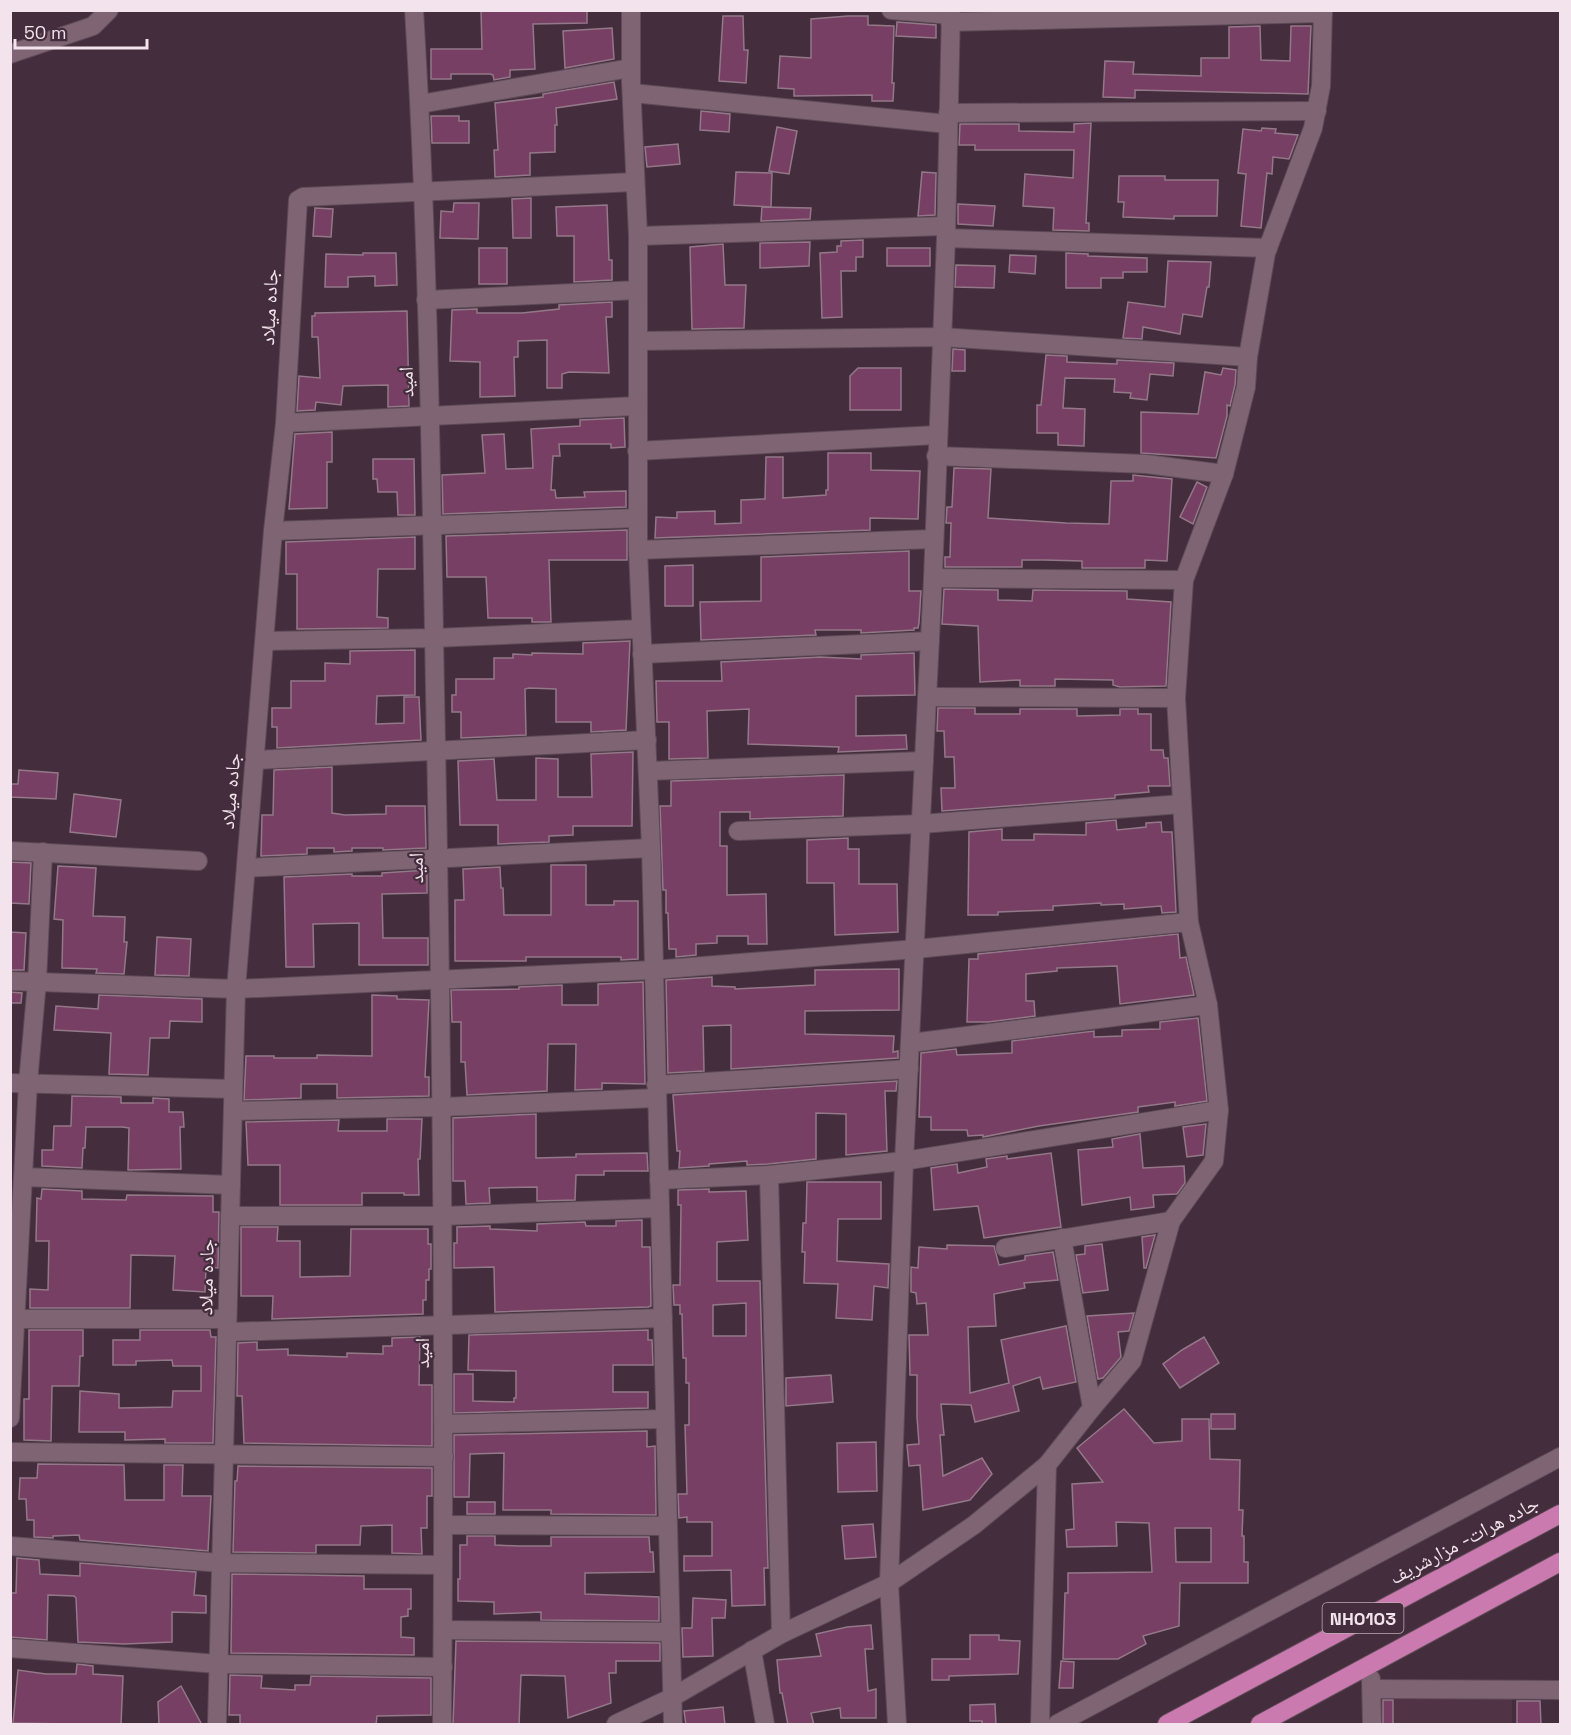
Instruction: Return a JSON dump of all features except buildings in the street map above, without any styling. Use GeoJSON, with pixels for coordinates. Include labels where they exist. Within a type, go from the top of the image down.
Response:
{"type":"FeatureCollection","features":[{"type":"Feature","properties":{"kind":"highway","name":"جاده هرات- مزارشریف"},"geometry":{"type":"LineString","coordinates":[[1167,1725],[1560,1514]]}},
{"type":"Feature","properties":{"kind":"highway"},"geometry":{"type":"LineString","coordinates":[[1260,1725],[1560,1562]]}},
{"type":"Feature","properties":{"kind":"street"},"geometry":{"type":"LineString","coordinates":[[10,54],[93,26],[109,10]]}},
{"type":"Feature","properties":{"kind":"street","name":"امید"},"geometry":{"type":"LineString","coordinates":[[414,10],[420,104],[426,300],[441,979],[444,1325],[442,1725]]}},
{"type":"Feature","properties":{"kind":"street"},"geometry":{"type":"LineString","coordinates":[[631,10],[638,236],[638,550],[651,848],[673,1725]]}},
{"type":"Feature","properties":{"kind":"street"},"geometry":{"type":"LineString","coordinates":[[616,1725],[671,1698],[781,1634],[889,1583],[974,1525],[1047,1465],[1132,1361],[1171,1221],[1214,1161],[1219,1110],[1208,1005],[1190,922],[1176,698],[1184,580],[1224,474],[1246,387],[1248,357],[1268,248],[1306,148],[1317,111],[1321,86],[1323,12],[951,16],[891,10]]}},
{"type":"Feature","properties":{"kind":"street"},"geometry":{"type":"LineString","coordinates":[[897,1725],[889,1583],[904,1161],[933,578],[951,16]]}},
{"type":"Feature","properties":{"kind":"street"},"geometry":{"type":"LineString","coordinates":[[420,104],[631,68]]}},
{"type":"Feature","properties":{"kind":"street"},"geometry":{"type":"LineString","coordinates":[[632,93],[948,118],[1317,111]]}},
{"type":"Feature","properties":{"kind":"street","name":"جاده میلاد"},"geometry":{"type":"LineString","coordinates":[[217,1725],[236,989],[273,531],[285,423],[298,200],[635,182]]}},
{"type":"Feature","properties":{"kind":"street"},"geometry":{"type":"LineString","coordinates":[[638,236],[945,232],[1268,248]]}},
{"type":"Feature","properties":{"kind":"street"},"geometry":{"type":"LineString","coordinates":[[426,300],[638,290]]}},
{"type":"Feature","properties":{"kind":"street"},"geometry":{"type":"LineString","coordinates":[[639,341],[941,337],[1248,357]]}},
{"type":"Feature","properties":{"kind":"street"},"geometry":{"type":"LineString","coordinates":[[285,423],[637,406]]}},
{"type":"Feature","properties":{"kind":"street"},"geometry":{"type":"LineString","coordinates":[[637,451],[937,435]]}},
{"type":"Feature","properties":{"kind":"street"},"geometry":{"type":"LineString","coordinates":[[936,456],[1146,465],[1224,474]]}},
{"type":"Feature","properties":{"kind":"street"},"geometry":{"type":"LineString","coordinates":[[273,531],[638,518]]}},
{"type":"Feature","properties":{"kind":"street"},"geometry":{"type":"LineString","coordinates":[[638,550],[933,539]]}},
{"type":"Feature","properties":{"kind":"street"},"geometry":{"type":"LineString","coordinates":[[933,578],[1184,580]]}},
{"type":"Feature","properties":{"kind":"street"},"geometry":{"type":"LineString","coordinates":[[265,641],[434,638],[640,629]]}},
{"type":"Feature","properties":{"kind":"street"},"geometry":{"type":"LineString","coordinates":[[642,654],[930,641]]}},
{"type":"Feature","properties":{"kind":"street"},"geometry":{"type":"LineString","coordinates":[[927,697],[1176,698]]}},
{"type":"Feature","properties":{"kind":"street"},"geometry":{"type":"LineString","coordinates":[[256,760],[647,740]]}},
{"type":"Feature","properties":{"kind":"street"},"geometry":{"type":"LineString","coordinates":[[648,771],[924,761]]}},
{"type":"Feature","properties":{"kind":"street"},"geometry":{"type":"LineString","coordinates":[[738,831],[921,824],[1182,804]]}},
{"type":"Feature","properties":{"kind":"street"},"geometry":{"type":"LineString","coordinates":[[246,868],[651,848]]}},
{"type":"Feature","properties":{"kind":"street"},"geometry":{"type":"LineString","coordinates":[[10,851],[198,861]]}},
{"type":"Feature","properties":{"kind":"street"},"geometry":{"type":"LineString","coordinates":[[10,1418],[16,1201],[23,1178],[19,1083],[37,982],[43,852]]}},
{"type":"Feature","properties":{"kind":"street"},"geometry":{"type":"LineString","coordinates":[[10,981],[236,989],[653,970],[916,949],[1190,922]]}},
{"type":"Feature","properties":{"kind":"street"},"geometry":{"type":"LineString","coordinates":[[911,1043],[1208,1005]]}},
{"type":"Feature","properties":{"kind":"street"},"geometry":{"type":"LineString","coordinates":[[233,1111],[442,1107],[909,1069]]}},
{"type":"Feature","properties":{"kind":"street"},"geometry":{"type":"LineString","coordinates":[[19,1083],[233,1089]]}},
{"type":"Feature","properties":{"kind":"street"},"geometry":{"type":"LineString","coordinates":[[659,1180],[769,1175],[904,1161],[1219,1110]]}},
{"type":"Feature","properties":{"kind":"street"},"geometry":{"type":"LineString","coordinates":[[769,1175],[781,1634]]}},
{"type":"Feature","properties":{"kind":"street"},"geometry":{"type":"LineString","coordinates":[[23,1178],[231,1185]]}},
{"type":"Feature","properties":{"kind":"street"},"geometry":{"type":"LineString","coordinates":[[230,1216],[443,1216],[660,1208]]}},
{"type":"Feature","properties":{"kind":"street"},"geometry":{"type":"LineString","coordinates":[[1005,1248],[1171,1221]]}},
{"type":"Feature","properties":{"kind":"street"},"geometry":{"type":"LineString","coordinates":[[1062,1238],[1092,1408]]}},
{"type":"Feature","properties":{"kind":"street"},"geometry":{"type":"LineString","coordinates":[[13,1318],[227,1325],[444,1325],[663,1318]]}},
{"type":"Feature","properties":{"kind":"street"},"geometry":{"type":"LineString","coordinates":[[444,1424],[665,1419]]}},
{"type":"Feature","properties":{"kind":"street"},"geometry":{"type":"LineString","coordinates":[[10,1452],[444,1457]]}},
{"type":"Feature","properties":{"kind":"street"},"geometry":{"type":"LineString","coordinates":[[1057,1725],[1560,1457]]}},
{"type":"Feature","properties":{"kind":"street"},"geometry":{"type":"LineString","coordinates":[[1040,1725],[1047,1465]]}},
{"type":"Feature","properties":{"kind":"street"},"geometry":{"type":"LineString","coordinates":[[444,1525],[668,1526]]}},
{"type":"Feature","properties":{"kind":"street"},"geometry":{"type":"LineString","coordinates":[[10,1546],[221,1563],[444,1565]]}},
{"type":"Feature","properties":{"kind":"street"},"geometry":{"type":"LineString","coordinates":[[443,1630],[670,1632]]}},
{"type":"Feature","properties":{"kind":"street"},"geometry":{"type":"LineString","coordinates":[[10,1648],[218,1664],[442,1666]]}},
{"type":"Feature","properties":{"kind":"street"},"geometry":{"type":"LineString","coordinates":[[752,1650],[765,1725]]}},
{"type":"Feature","properties":{"kind":"street"},"geometry":{"type":"LineString","coordinates":[[1371,1665],[1372,1725]]}},
{"type":"Feature","properties":{"kind":"street"},"geometry":{"type":"LineString","coordinates":[[1372,1689],[1560,1690]]}},
{"type":"Feature","properties":{"kind":"shaded area"},"geometry":{"type":"Polygon","coordinates":[[[1377,1691],[1512,1692],[1512,1724],[1376,1724],[1377,1691]]]}}]}
